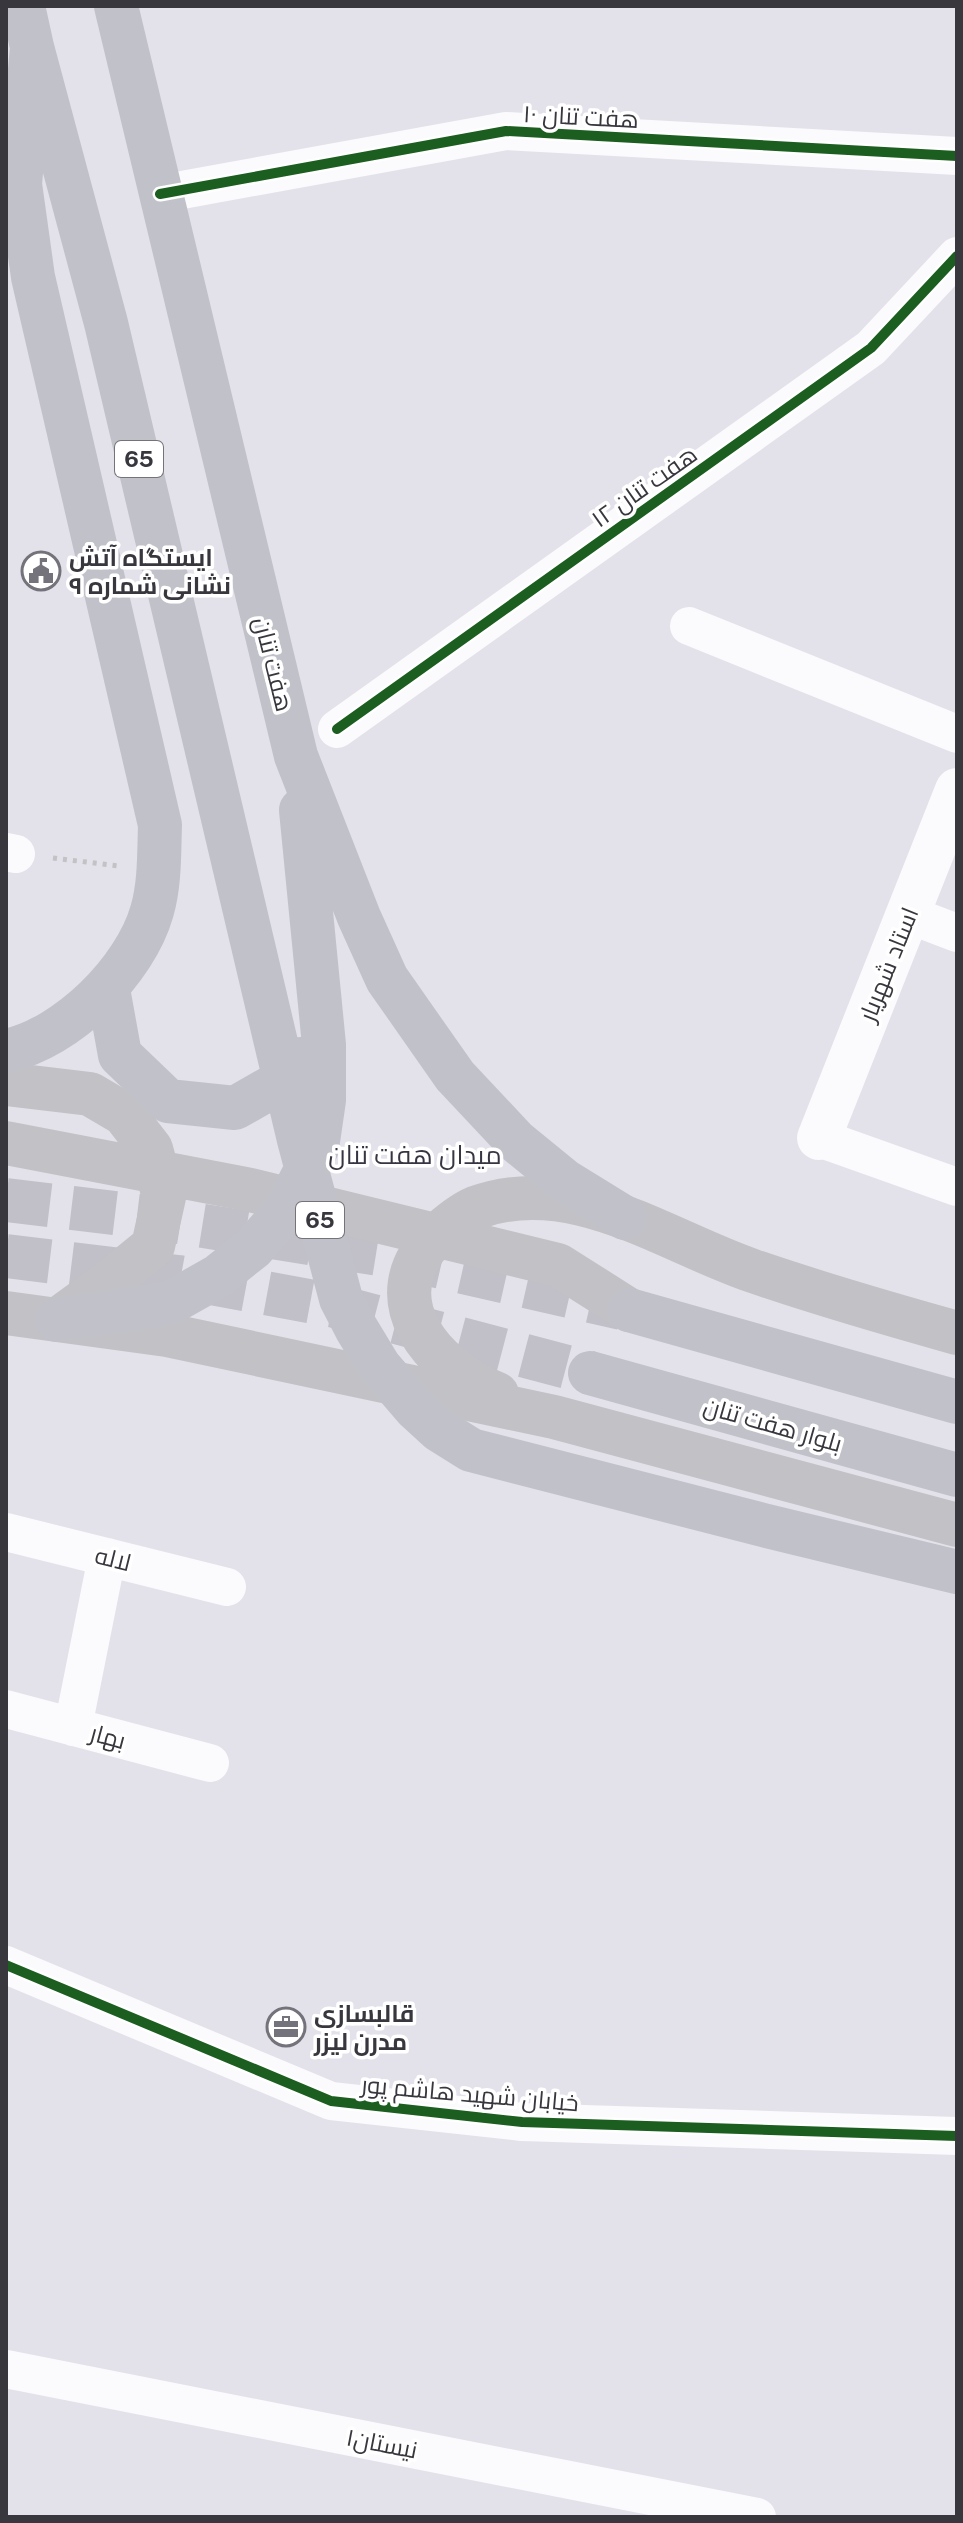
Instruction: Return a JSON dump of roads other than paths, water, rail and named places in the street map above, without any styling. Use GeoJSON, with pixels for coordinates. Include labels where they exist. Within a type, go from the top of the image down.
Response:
{"type":"FeatureCollection","features":[{"type":"Feature","properties":{"kind":"main road","name":"هفت تنان"},"geometry":{"type":"LineString","coordinates":[[116,6],[296,756],[359,917],[387,979],[455,1076],[516,1141],[565,1181],[625,1218]]}},
{"type":"Feature","properties":{"kind":"main road"},"geometry":{"type":"LineString","coordinates":[[6,1051],[21,1047],[67,1022],[108,989],[137,947],[152,911],[160,825],[13,185],[28,27]]}},
{"type":"Feature","properties":{"kind":"main road","name":"65"},"geometry":{"type":"LineString","coordinates":[[28,27],[106,323],[299,1140],[341,1299],[356,1328],[379,1366],[415,1408],[439,1430],[471,1450],[957,1572]]}},
{"type":"Feature","properties":{"kind":"main road"},"geometry":{"type":"LineString","coordinates":[[57,1320],[170,1303],[218,1276],[253,1248],[285,1211],[317,1148],[324,1100],[324,1045],[296,756]]}},
{"type":"Feature","properties":{"kind":"main road"},"geometry":{"type":"LineString","coordinates":[[108,989],[120,1055],[168,1101],[235,1108],[293,1075],[321,1013]]}},
{"type":"Feature","properties":{"kind":"main road"},"geometry":{"type":"LineString","coordinates":[[6,1084],[90,1094],[124,1114],[151,1149],[164,1197],[153,1246],[57,1320]]}},
{"type":"Feature","properties":{"kind":"main road"},"geometry":{"type":"LineString","coordinates":[[6,1143],[246,1189],[558,1265],[629,1310],[957,1402]]}},
{"type":"Feature","properties":{"kind":"main road"},"geometry":{"type":"LineString","coordinates":[[554,1417],[485,1389],[465,1377],[431,1349],[413,1321],[408,1300],[411,1272],[423,1249],[447,1225],[473,1209],[525,1197],[577,1203],[625,1218],[751,1270],[957,1333]]}},
{"type":"Feature","properties":{"kind":"main road"},"geometry":{"type":"LineString","coordinates":[[6,1313],[167,1335],[554,1417],[957,1525]]}},
{"type":"Feature","properties":{"kind":"main road","name":"بلوار هفت تنان"},"geometry":{"type":"LineString","coordinates":[[590,1373],[957,1475]]}},
{"type":"Feature","properties":{"kind":"street","name":"هفت تنان ۱۰"},"geometry":{"type":"LineString","coordinates":[[160,194],[506,131],[957,156]]}},
{"type":"Feature","properties":{"kind":"street","name":"هفت تنان ۱۲"},"geometry":{"type":"LineString","coordinates":[[337,729],[871,348],[957,256]]}},
{"type":"Feature","properties":{"kind":"street"},"geometry":{"type":"LineString","coordinates":[[689,626],[957,734]]}},
{"type":"Feature","properties":{"kind":"street","name":"استاد شهریار"},"geometry":{"type":"LineString","coordinates":[[819,1138],[957,790]]}},
{"type":"Feature","properties":{"kind":"street"},"geometry":{"type":"LineString","coordinates":[[907,914],[957,933]]}},
{"type":"Feature","properties":{"kind":"street"},"geometry":{"type":"LineString","coordinates":[[819,1138],[957,1187]]}},
{"type":"Feature","properties":{"kind":"street","name":"لاله ‍"},"geometry":{"type":"LineString","coordinates":[[6,1532],[227,1587]]}},
{"type":"Feature","properties":{"kind":"street"},"geometry":{"type":"LineString","coordinates":[[73,1727],[107,1557]]}},
{"type":"Feature","properties":{"kind":"street","name":"بهار"},"geometry":{"type":"LineString","coordinates":[[6,1709],[210,1763]]}},
{"type":"Feature","properties":{"kind":"street","name":"خیابان شهید هاشم پور"},"geometry":{"type":"LineString","coordinates":[[6,1965],[331,2101],[522,2122],[957,2136]]}},
{"type":"Feature","properties":{"kind":"street","name":"۱نیستان"},"geometry":{"type":"LineString","coordinates":[[6,2369],[757,2517]]}},
{"type":"Feature","properties":{"kind":"tunnel"},"geometry":{"type":"LineString","coordinates":[[6,1200],[147,1217],[397,1257],[622,1308]]}},
{"type":"Feature","properties":{"kind":"tunnel"},"geometry":{"type":"LineString","coordinates":[[6,1256],[178,1277],[335,1306],[590,1373]]}},
{"type":"Feature","properties":{"kind":"place","name":"ایستگاه آتش نشانی شماره ۹"},"geometry":{"type":"Point","coordinates":[41,571]}},
{"type":"Feature","properties":{"kind":"place","name":"قالبسازی مدرن لیزر"},"geometry":{"type":"Point","coordinates":[286,2027]}},
{"type":"Feature","properties":{"kind":"district","name":"میدان هفت تنان"},"geometry":{"type":"Point","coordinates":[415,1154]}}]}
